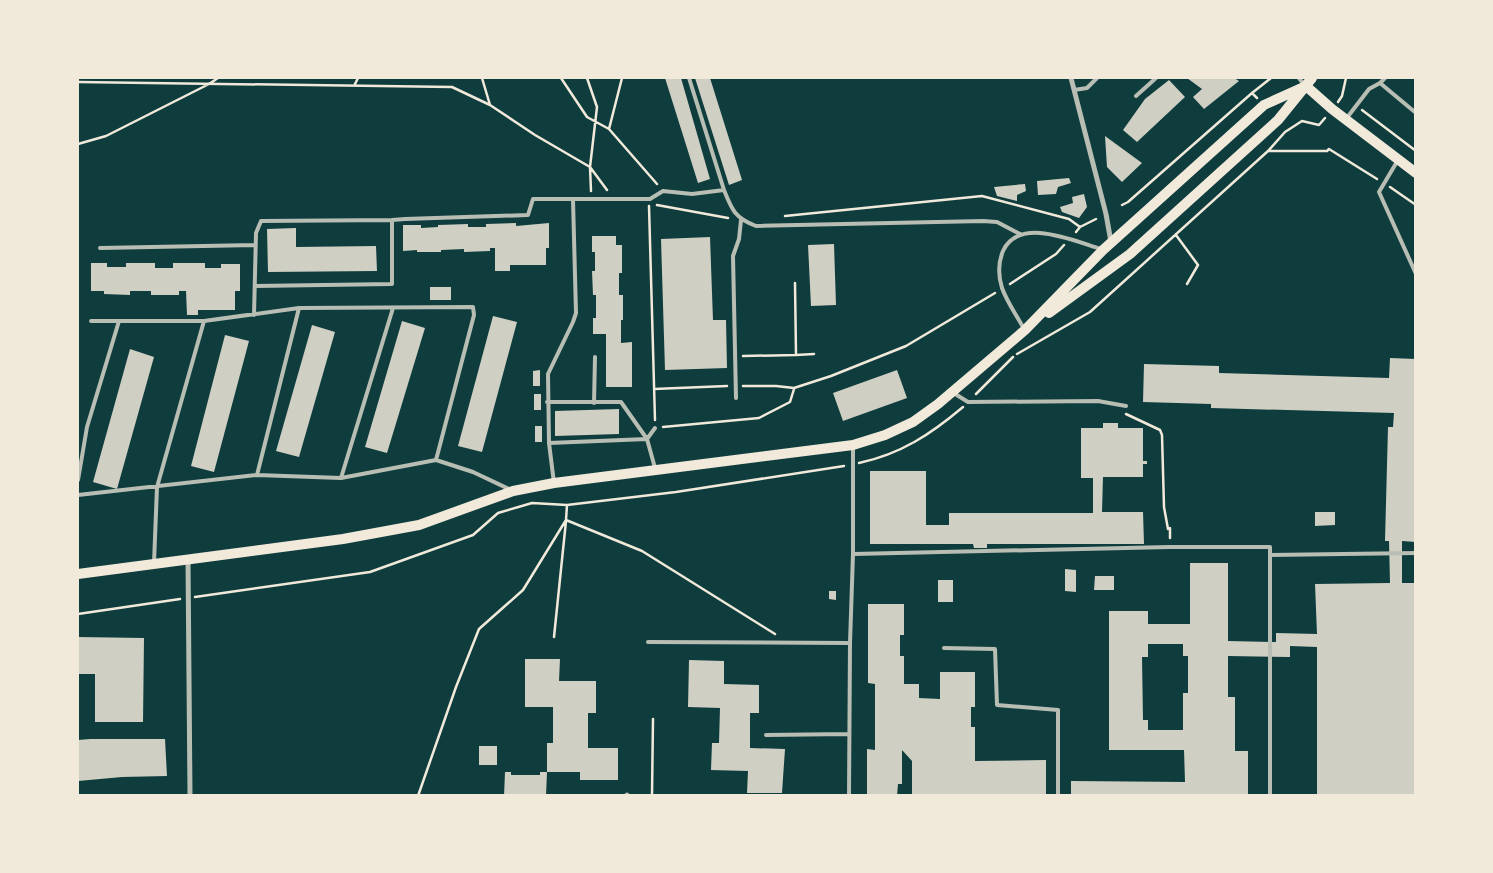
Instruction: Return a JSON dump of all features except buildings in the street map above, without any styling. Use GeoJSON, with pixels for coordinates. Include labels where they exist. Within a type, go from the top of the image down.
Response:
{"type":"FeatureCollection","features":[{"type":"Feature","properties":{"kind":"main road"},"geometry":{"type":"LineString","coordinates":[[1306,80],[1345,119],[1416,173]]}},
{"type":"Feature","properties":{"kind":"main road"},"geometry":{"type":"LineString","coordinates":[[1025,330],[1107,246],[1264,105],[1306,80]]}},
{"type":"Feature","properties":{"kind":"main road"},"geometry":{"type":"LineString","coordinates":[[78,574],[343,539],[419,525],[513,491],[554,483],[853,445],[885,435],[913,422],[938,404],[1025,330],[1130,254],[1278,120],[1306,80]]}},
{"type":"Feature","properties":{"kind":"street"},"geometry":{"type":"LineString","coordinates":[[1071,78],[1106,214],[1107,246]]}},
{"type":"Feature","properties":{"kind":"street"},"geometry":{"type":"LineString","coordinates":[[188,559],[190,796]]}},
{"type":"Feature","properties":{"kind":"lane"},"geometry":{"type":"LineString","coordinates":[[689,78],[729,204],[741,220],[756,226],[997,222],[1020,234],[1042,233],[1107,246]]}},
{"type":"Feature","properties":{"kind":"lane"},"geometry":{"type":"LineString","coordinates":[[1074,90],[1087,88],[1097,78]]}},
{"type":"Feature","properties":{"kind":"lane"},"geometry":{"type":"LineString","coordinates":[[1136,96],[1156,78]]}},
{"type":"Feature","properties":{"kind":"lane"},"geometry":{"type":"LineString","coordinates":[[1345,119],[1369,90],[1380,84],[1384,78]]}},
{"type":"Feature","properties":{"kind":"lane"},"geometry":{"type":"LineString","coordinates":[[1380,84],[1416,113]]}},
{"type":"Feature","properties":{"kind":"lane"},"geometry":{"type":"LineString","coordinates":[[1398,160],[1383,182],[1379,192],[1416,274]]}},
{"type":"Feature","properties":{"kind":"lane"},"geometry":{"type":"LineString","coordinates":[[254,315],[256,233],[261,221],[392,220],[528,215],[533,199],[650,199],[663,191],[692,194],[724,190]]}},
{"type":"Feature","properties":{"kind":"lane"},"geometry":{"type":"LineString","coordinates":[[554,483],[549,443],[548,374],[576,313],[573,200]]}},
{"type":"Feature","properties":{"kind":"lane"},"geometry":{"type":"LineString","coordinates":[[255,286],[392,284],[392,220]]}},
{"type":"Feature","properties":{"kind":"lane"},"geometry":{"type":"LineString","coordinates":[[736,398],[733,256],[739,239],[741,220]]}},
{"type":"Feature","properties":{"kind":"lane"},"geometry":{"type":"LineString","coordinates":[[1020,234],[1005,247],[999,260],[999,276],[1002,289],[1025,330]]}},
{"type":"Feature","properties":{"kind":"lane"},"geometry":{"type":"LineString","coordinates":[[100,248],[256,245]]}},
{"type":"Feature","properties":{"kind":"lane"},"geometry":{"type":"LineString","coordinates":[[91,321],[204,321],[299,308],[473,307],[474,315],[436,460]]}},
{"type":"Feature","properties":{"kind":"lane"},"geometry":{"type":"LineString","coordinates":[[257,475],[299,308]]}},
{"type":"Feature","properties":{"kind":"lane"},"geometry":{"type":"LineString","coordinates":[[341,478],[393,308]]}},
{"type":"Feature","properties":{"kind":"lane"},"geometry":{"type":"LineString","coordinates":[[78,480],[86,427],[119,321]]}},
{"type":"Feature","properties":{"kind":"lane"},"geometry":{"type":"LineString","coordinates":[[154,564],[157,487],[204,321]]}},
{"type":"Feature","properties":{"kind":"lane"},"geometry":{"type":"LineString","coordinates":[[594,403],[595,358]]}},
{"type":"Feature","properties":{"kind":"lane"},"geometry":{"type":"LineString","coordinates":[[952,392],[968,402],[1098,401],[1126,406]]}},
{"type":"Feature","properties":{"kind":"lane"},"geometry":{"type":"LineString","coordinates":[[547,402],[621,402],[647,440],[655,470]]}},
{"type":"Feature","properties":{"kind":"lane"},"geometry":{"type":"LineString","coordinates":[[647,440],[655,428]]}},
{"type":"Feature","properties":{"kind":"lane"},"geometry":{"type":"LineString","coordinates":[[549,443],[647,440]]}},
{"type":"Feature","properties":{"kind":"lane"},"geometry":{"type":"LineString","coordinates":[[849,796],[853,445]]}},
{"type":"Feature","properties":{"kind":"lane"},"geometry":{"type":"LineString","coordinates":[[78,495],[257,475],[341,478],[436,460],[473,472],[513,491]]}},
{"type":"Feature","properties":{"kind":"lane"},"geometry":{"type":"LineString","coordinates":[[853,554],[1179,547],[1270,547],[1270,796]]}},
{"type":"Feature","properties":{"kind":"lane"},"geometry":{"type":"LineString","coordinates":[[1270,555],[1416,553]]}},
{"type":"Feature","properties":{"kind":"lane"},"geometry":{"type":"LineString","coordinates":[[648,642],[850,643]]}},
{"type":"Feature","properties":{"kind":"lane"},"geometry":{"type":"LineString","coordinates":[[944,648],[995,649],[996,705],[1058,710],[1058,796]]}},
{"type":"Feature","properties":{"kind":"lane"},"geometry":{"type":"LineString","coordinates":[[766,735],[849,734]]}},
{"type":"Feature","properties":{"kind":"path"},"geometry":{"type":"LineString","coordinates":[[78,144],[106,136],[218,78]]}},
{"type":"Feature","properties":{"kind":"path"},"geometry":{"type":"LineString","coordinates":[[355,84],[358,78]]}},
{"type":"Feature","properties":{"kind":"path"},"geometry":{"type":"LineString","coordinates":[[482,78],[490,105]]}},
{"type":"Feature","properties":{"kind":"path"},"geometry":{"type":"LineString","coordinates":[[561,78],[587,117],[609,129],[663,191]]}},
{"type":"Feature","properties":{"kind":"path"},"geometry":{"type":"LineString","coordinates":[[587,78],[597,107],[590,167],[591,200]]}},
{"type":"Feature","properties":{"kind":"path"},"geometry":{"type":"LineString","coordinates":[[609,129],[622,78]]}},
{"type":"Feature","properties":{"kind":"path"},"geometry":{"type":"LineString","coordinates":[[1122,205],[1128,202],[1252,93],[1272,78]]}},
{"type":"Feature","properties":{"kind":"path"},"geometry":{"type":"LineString","coordinates":[[1346,78],[1342,96],[1416,151]]}},
{"type":"Feature","properties":{"kind":"path"},"geometry":{"type":"LineString","coordinates":[[78,82],[355,84],[452,87],[490,105],[535,135],[590,167],[615,200]]}},
{"type":"Feature","properties":{"kind":"path"},"geometry":{"type":"LineString","coordinates":[[1252,93],[1259,100]]}},
{"type":"Feature","properties":{"kind":"path"},"geometry":{"type":"LineString","coordinates":[[78,614],[370,572],[473,535],[498,514],[532,503],[567,505],[676,492],[881,458],[921,440],[968,402],[1016,354],[1090,312],[1268,151],[1285,132],[1302,121],[1319,125]]}},
{"type":"Feature","properties":{"kind":"path"},"geometry":{"type":"LineString","coordinates":[[1268,151],[1327,151],[1329,149],[1416,205]]}},
{"type":"Feature","properties":{"kind":"path"},"geometry":{"type":"LineString","coordinates":[[780,216],[982,196],[1069,219],[1080,227]]}},
{"type":"Feature","properties":{"kind":"path"},"geometry":{"type":"LineString","coordinates":[[741,220],[649,203],[655,428],[759,418],[790,402],[794,388]]}},
{"type":"Feature","properties":{"kind":"path"},"geometry":{"type":"LineString","coordinates":[[654,389],[736,386],[794,388],[831,376],[906,346],[1002,289],[1056,254],[1080,227],[1096,219]]}},
{"type":"Feature","properties":{"kind":"path"},"geometry":{"type":"LineString","coordinates":[[1176,235],[1198,265],[1187,284]]}},
{"type":"Feature","properties":{"kind":"path"},"geometry":{"type":"LineString","coordinates":[[795,283],[796,355]]}},
{"type":"Feature","properties":{"kind":"path"},"geometry":{"type":"LineString","coordinates":[[741,356],[814,354]]}},
{"type":"Feature","properties":{"kind":"path"},"geometry":{"type":"LineString","coordinates":[[1124,414],[1160,430],[1162,435],[1164,507],[1168,530],[1170,528],[1170,543]]}},
{"type":"Feature","properties":{"kind":"path"},"geometry":{"type":"LineString","coordinates":[[554,637],[567,505]]}},
{"type":"Feature","properties":{"kind":"path"},"geometry":{"type":"LineString","coordinates":[[566,520],[642,551],[790,643]]}},
{"type":"Feature","properties":{"kind":"path"},"geometry":{"type":"LineString","coordinates":[[418,796],[456,687],[479,629],[522,590],[566,520]]}},
{"type":"Feature","properties":{"kind":"path"},"geometry":{"type":"LineString","coordinates":[[652,796],[654,719]]}}]}
